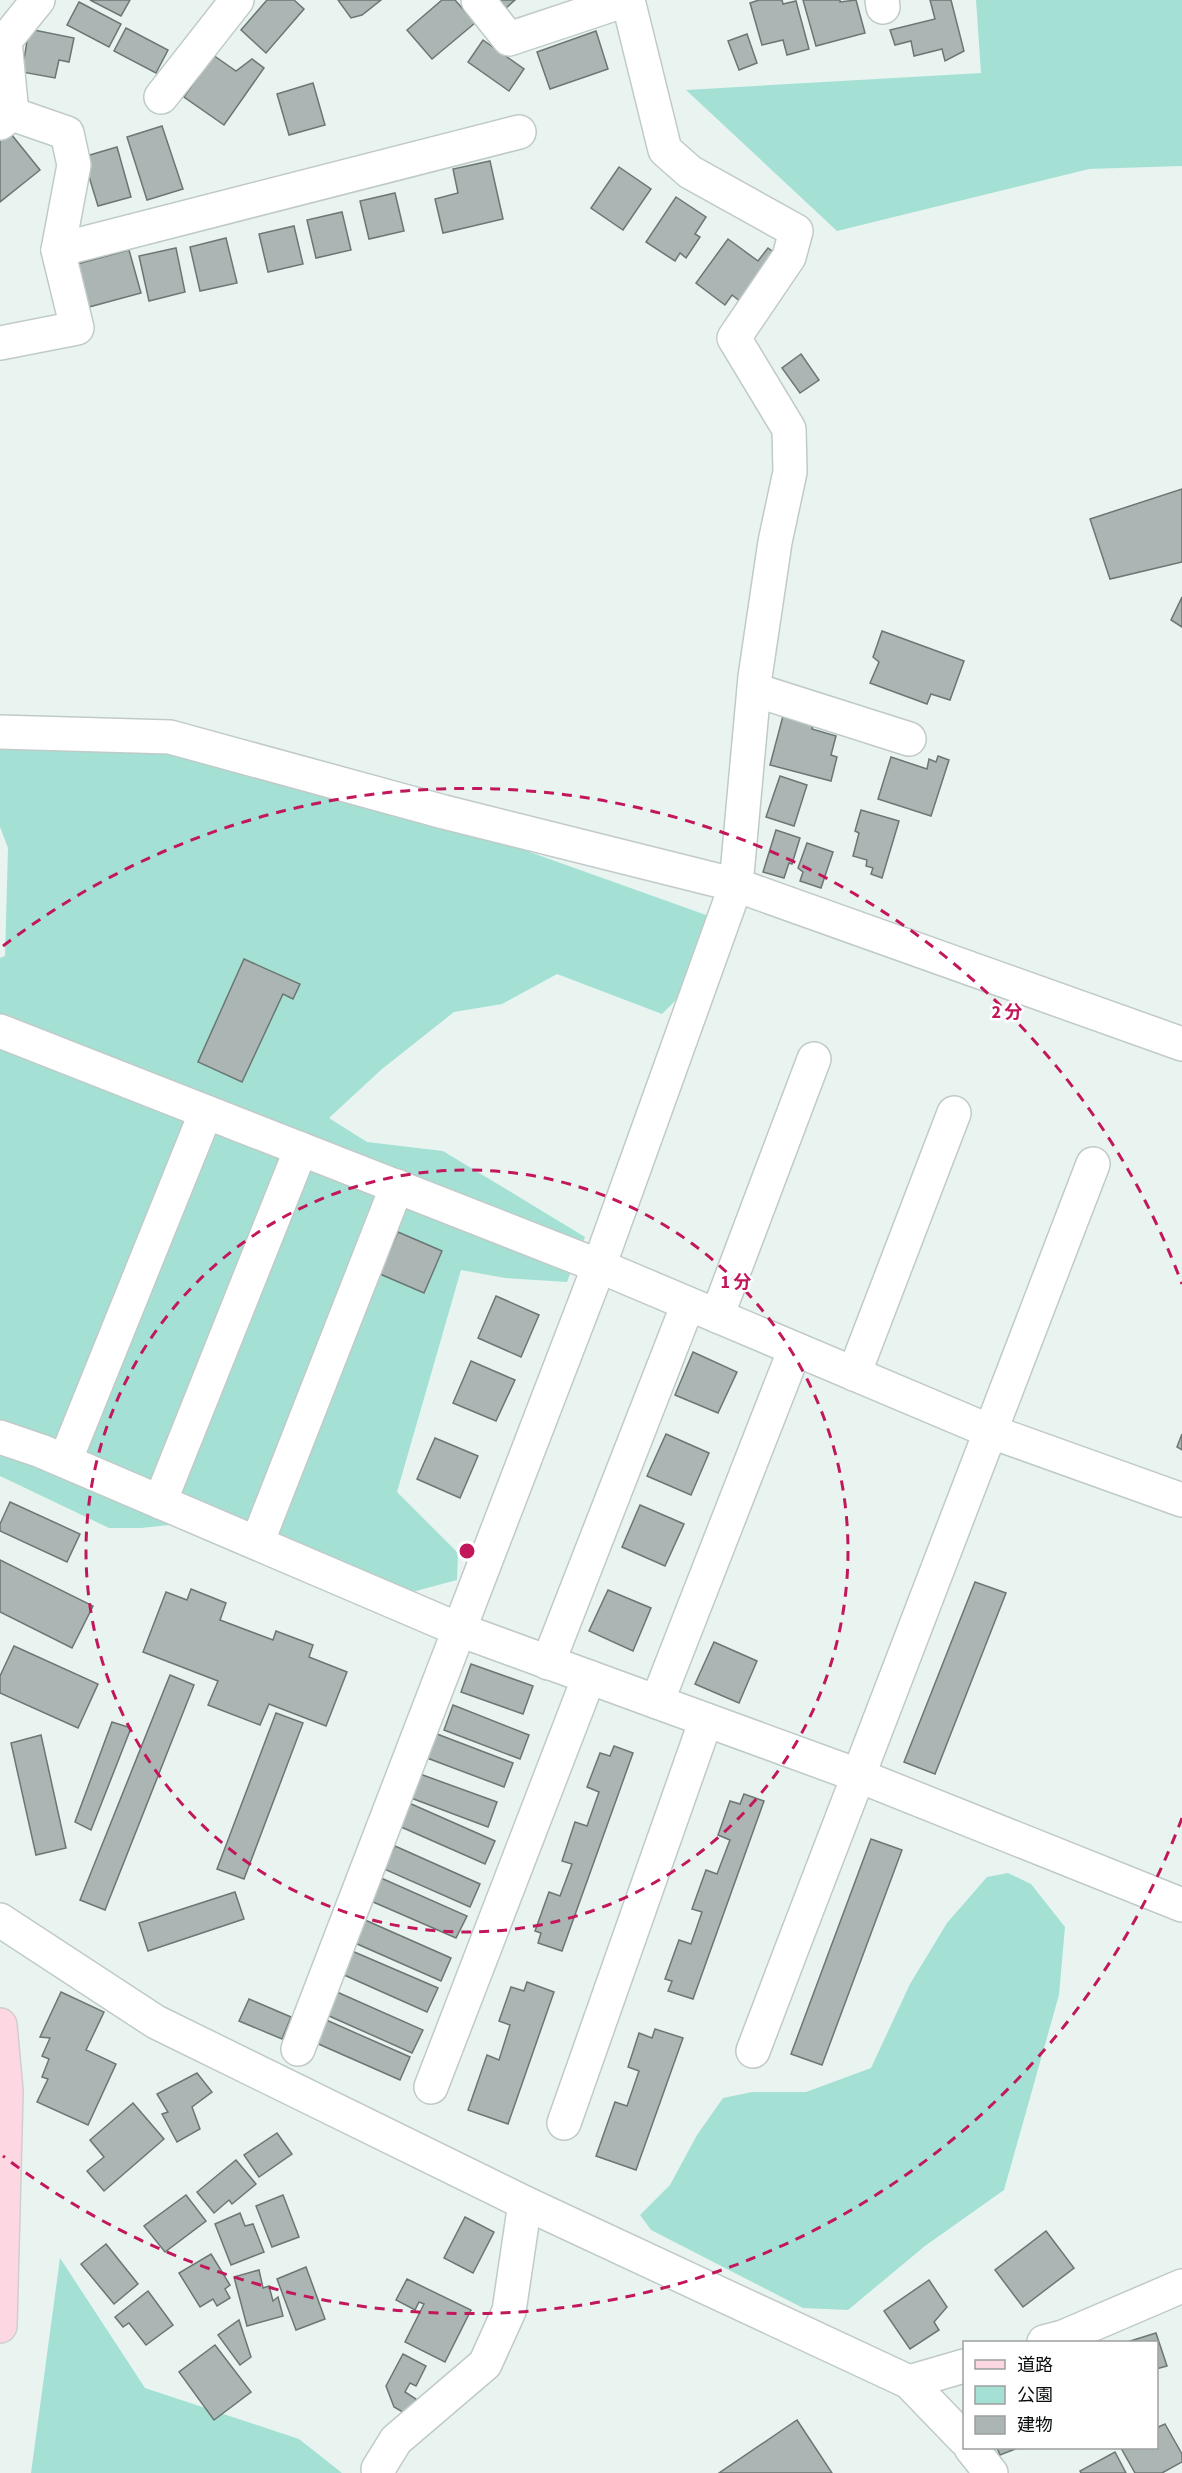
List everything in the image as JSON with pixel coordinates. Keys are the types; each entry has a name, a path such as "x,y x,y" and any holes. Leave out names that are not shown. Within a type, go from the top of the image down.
{"main road":[{"path":"0,2025 6,2091 0,2326"}],"street":[{"path":"0,343 77,328 58,250 74,165 67,133 6,118 5,41 38,0"},
{"path":"161,97 237,0"},
{"path":"298,2049 599,1266 736,885 755,690 775,542 790,472 789,429 734,338 789,257 796,231 690,172 665,150 627,0 509,39 478,0"},
{"path":"58,250 519,132"},
{"path":"755,690 909,739"},
{"path":"0,732 170,737 444,812 736,885 1182,1044"},
{"path":"0,1030 599,1266 992,1432 1182,1500"},
{"path":"548,1662 814,1059"},
{"path":"65,1461 206,1112"},
{"path":"854,1374 954,1113"},
{"path":"160,1502 301,1149"},
{"path":"753,2051 1093,1164"},
{"path":"257,1543 397,1186"},
{"path":"657,1702 795,1349"},
{"path":"0,1437 65,1461 460,1630 857,1775 1182,1905"},
{"path":"431,2087 589,1677"},
{"path":"564,2123 706,1720"},
{"path":"0,1920 156,2022 525,2203 909,2382 963,2438"},
{"path":"379,2473 378,2469 396,2440 484,2364 509,2310 525,2203"},
{"path":"1050,2341 1182,2286"},
{"path":"909,2382 963,2366"},
{"path":"972,2449 992,2473"}],"green space":[{"path":"976,0 1182,0 1182,166 1089,169 837,231 686,90 981,73"},
{"path":"0,730 235,740 457,826 709,916 706,970 662,1014 557,974 502,1004 454,1012 382,1069 329,1118 367,1142 443,1151 585,1237 567,1282 505,1278 461,1270 397,1492 458,1553 457,1580 386,1599 227,1519 141,1528 109,1528 0,1476 0,958 5,956 8,848 0,827"},
{"path":"1008,1873 1031,1884 1065,1927 1059,1995 1004,2190 925,2246 848,2310 803,2308 651,2230 640,2215 670,2185 697,2135 723,2098 752,2092 806,2092 871,2068 910,1984 947,1923 987,1877"},
{"path":"60,2258 145,2388 299,2439 342,2473 31,2473"}],"building":[{"path":"90,0 130,0 121,16"},
{"path":"267,0 294,0 304,9 266,53 241,30"},
{"path":"338,0 381,0 362,15 351,18"},
{"path":"442,0 455,0 475,23 432,59 407,30"},
{"path":"500,0 515,0 506,8"},
{"path":"759,0 782,0 783,4 796,1 809,49 787,55 783,40 762,45 750,3"},
{"path":"803,0 840,0 840,2 856,0 865,33 816,46"},
{"path":"930,0 951,0 964,51 945,61 942,49 914,56 911,41 895,45 890,30 935,19"},
{"path":"79,2 121,24 109,47 67,25"},
{"path":"126,28 168,50 156,73 114,51"},
{"path":"29,29 74,38 69,62 59,60 55,78 22,72"},
{"path":"596,31 608,69 550,89 537,52"},
{"path":"747,34 757,63 739,70 728,41"},
{"path":"483,40 524,69 509,91 468,62"},
{"path":"213,55 236,71 252,59 264,68 224,125 184,97"},
{"path":"313,83 325,125 289,135 277,94"},
{"path":"162,126 183,189 147,200 127,137"},
{"path":"7,129 40,170 0,202 0,134"},
{"path":"117,147 131,197 98,206 83,157"},
{"path":"490,161 503,219 443,233 435,199 458,193 453,169"},
{"path":"619,167 651,189 623,230 591,208"},
{"path":"395,193 404,231 369,239 360,201"},
{"path":"676,197 706,217 695,234 700,237 686,258 680,253 675,261 646,242"},
{"path":"342,212 351,250 316,258 307,220"},
{"path":"294,226 303,264 268,272 259,234"},
{"path":"226,238 237,283 200,291 190,247"},
{"path":"728,239 758,261 768,248 776,254 741,302 732,295 725,305 696,283"},
{"path":"176,248 185,292 149,301 139,256"},
{"path":"129,250 141,293 89,307 77,264"},
{"path":"801,354 819,380 800,393 782,368"},
{"path":"1182,489 1182,562 1110,579 1090,519"},
{"path":"1182,597 1182,627 1171,620"},
{"path":"882,631 964,661 950,700 931,694 927,704 870,683 879,662 873,657"},
{"path":"783,716 813,724 812,729 836,736 831,755 837,757 831,781 770,765"},
{"path":"938,756 949,760 931,816 878,799 891,757 927,769 929,759 936,762"},
{"path":"780,776 807,785 794,826 766,817"},
{"path":"861,810 899,821 882,878 871,874 873,868 866,866 867,860 853,856 859,833 855,831"},
{"path":"776,830 800,838 792,864 789,863 784,878 763,872"},
{"path":"807,843 833,852 821,888 800,881 803,872 798,868"},
{"path":"244,959 300,984 293,999 283,994 242,1082 198,1062"},
{"path":"398,1232 442,1251 424,1293 380,1274"},
{"path":"496,1296 539,1315 521,1357 478,1338"},
{"path":"693,1352 737,1372 718,1413 675,1395"},
{"path":"471,1361 515,1380 496,1421 453,1403"},
{"path":"666,1434 709,1453 691,1495 647,1476"},
{"path":"1182,1434 1182,1450 1177,1447"},
{"path":"435,1438 478,1456 460,1498 417,1479"},
{"path":"10,1502 80,1534 67,1562 0,1531 0,1524"},
{"path":"640,1505 684,1524 665,1566 622,1547"},
{"path":"0,1560 93,1606 72,1648 0,1612"},
{"path":"975,1582 1006,1593 935,1774 904,1762"},
{"path":"191,1589 226,1603 220,1620 273,1640 276,1631 313,1645 309,1657 347,1672 326,1726 269,1704 260,1725 208,1705 218,1681 143,1652 166,1592 187,1600"},
{"path":"608,1590 651,1608 633,1651 589,1631"},
{"path":"714,1642 757,1661 739,1703 695,1684"},
{"path":"14,1646 98,1684 78,1728 0,1693 0,1676"},
{"path":"471,1664 533,1686 523,1714 461,1692"},
{"path":"170,1675 194,1685 105,1910 80,1900"},
{"path":"453,1705 529,1735 520,1759 444,1730"},
{"path":"276,1713 303,1723 244,1879 217,1869"},
{"path":"112,1722 131,1728 91,1830 75,1822"},
{"path":"437,1734 513,1763 504,1787 427,1758"},
{"path":"41,1735 66,1848 36,1855 11,1743"},
{"path":"614,1746 633,1753 562,1951 538,1943 541,1933 535,1931 549,1892 560,1896 572,1864 562,1861 575,1822 587,1826 599,1792 587,1787 600,1753 610,1756"},
{"path":"420,1774 497,1802 488,1827 411,1798"},
{"path":"744,1794 764,1801 693,1999 668,1991 672,1981 665,1979 679,1940 691,1944 702,1912 692,1909 706,1870 717,1874 730,1840 718,1835 730,1801 740,1804"},
{"path":"409,1803 495,1841 485,1864 399,1826"},
{"path":"871,1839 902,1850 822,2065 791,2054"},
{"path":"395,1846 480,1884 470,1907 384,1869"},
{"path":"381,1878 467,1916 456,1938 371,1901"},
{"path":"235,1892 244,1919 148,1951 139,1923"},
{"path":"365,1920 451,1958 441,1981 355,1943"},
{"path":"352,1951 438,1988 427,2012 342,1974"},
{"path":"527,1982 554,1992 508,2124 468,2110 487,2055 499,2060 510,2025 499,2021 511,1987 524,1991"},
{"path":"61,1992 104,2012 86,2050 116,2064 88,2125 37,2102 48,2079 42,2077 49,2059 42,2056 50,2038 40,2037"},
{"path":"337,1992 423,2030 412,2053 327,2015"},
{"path":"249,1999 291,2017 282,2039 239,2021"},
{"path":"324,2019 410,2057 400,2080 314,2042"},
{"path":"655,2029 683,2038 636,2170 596,2156 615,2102 627,2106 639,2071 628,2067 639,2033 652,2038"},
{"path":"197,2073 212,2092 192,2107 200,2129 177,2142 162,2114 168,2112 157,2094"},
{"path":"133,2103 164,2139 104,2191 87,2171 104,2157 90,2140"},
{"path":"277,2133 292,2154 259,2177 244,2155"},
{"path":"236,2160 256,2184 232,2204 229,2200 214,2213 197,2192"},
{"path":"186,2195 206,2221 165,2252 144,2226"},
{"path":"283,2195 299,2237 272,2247 256,2206"},
{"path":"240,2213 245,2226 253,2224 264,2252 231,2265 215,2224"},
{"path":"465,2217 494,2232 473,2273 444,2258"},
{"path":"1046,2231 1074,2268 1023,2307 995,2270"},
{"path":"106,2244 138,2284 114,2304 81,2264"},
{"path":"211,2254 230,2285 225,2289 230,2298 217,2306 213,2299 200,2307 179,2273"},
{"path":"306,2267 325,2319 296,2330 277,2279"},
{"path":"259,2270 263,2288 269,2286 273,2301 278,2297 283,2316 247,2326 234,2277"},
{"path":"407,2279 471,2310 445,2362 405,2342 424,2304 419,2302 415,2310 396,2300"},
{"path":"929,2280 947,2307 934,2322 939,2330 910,2349 884,2311"},
{"path":"148,2291 173,2325 146,2345 129,2323 123,2327 115,2317"},
{"path":"239,2320 251,2357 240,2365 218,2335"},
{"path":"1156,2333 1167,2366 1158,2368 1158,2341 1130,2341"},
{"path":"215,2345 251,2392 214,2420 179,2372"},
{"path":"403,2354 426,2366 416,2386 410,2383 405,2392 416,2399 408,2415 394,2407 386,2386"},
{"path":"797,2420 832,2473 719,2473"},
{"path":"1165,2424 1182,2454 1182,2462 1162,2473 1135,2473 1122,2449 1158,2449 1158,2427"},
{"path":"997,2449 1015,2449 1000,2455"},
{"path":"1115,2452 1126,2473 1081,2473 1080,2471"}]}
